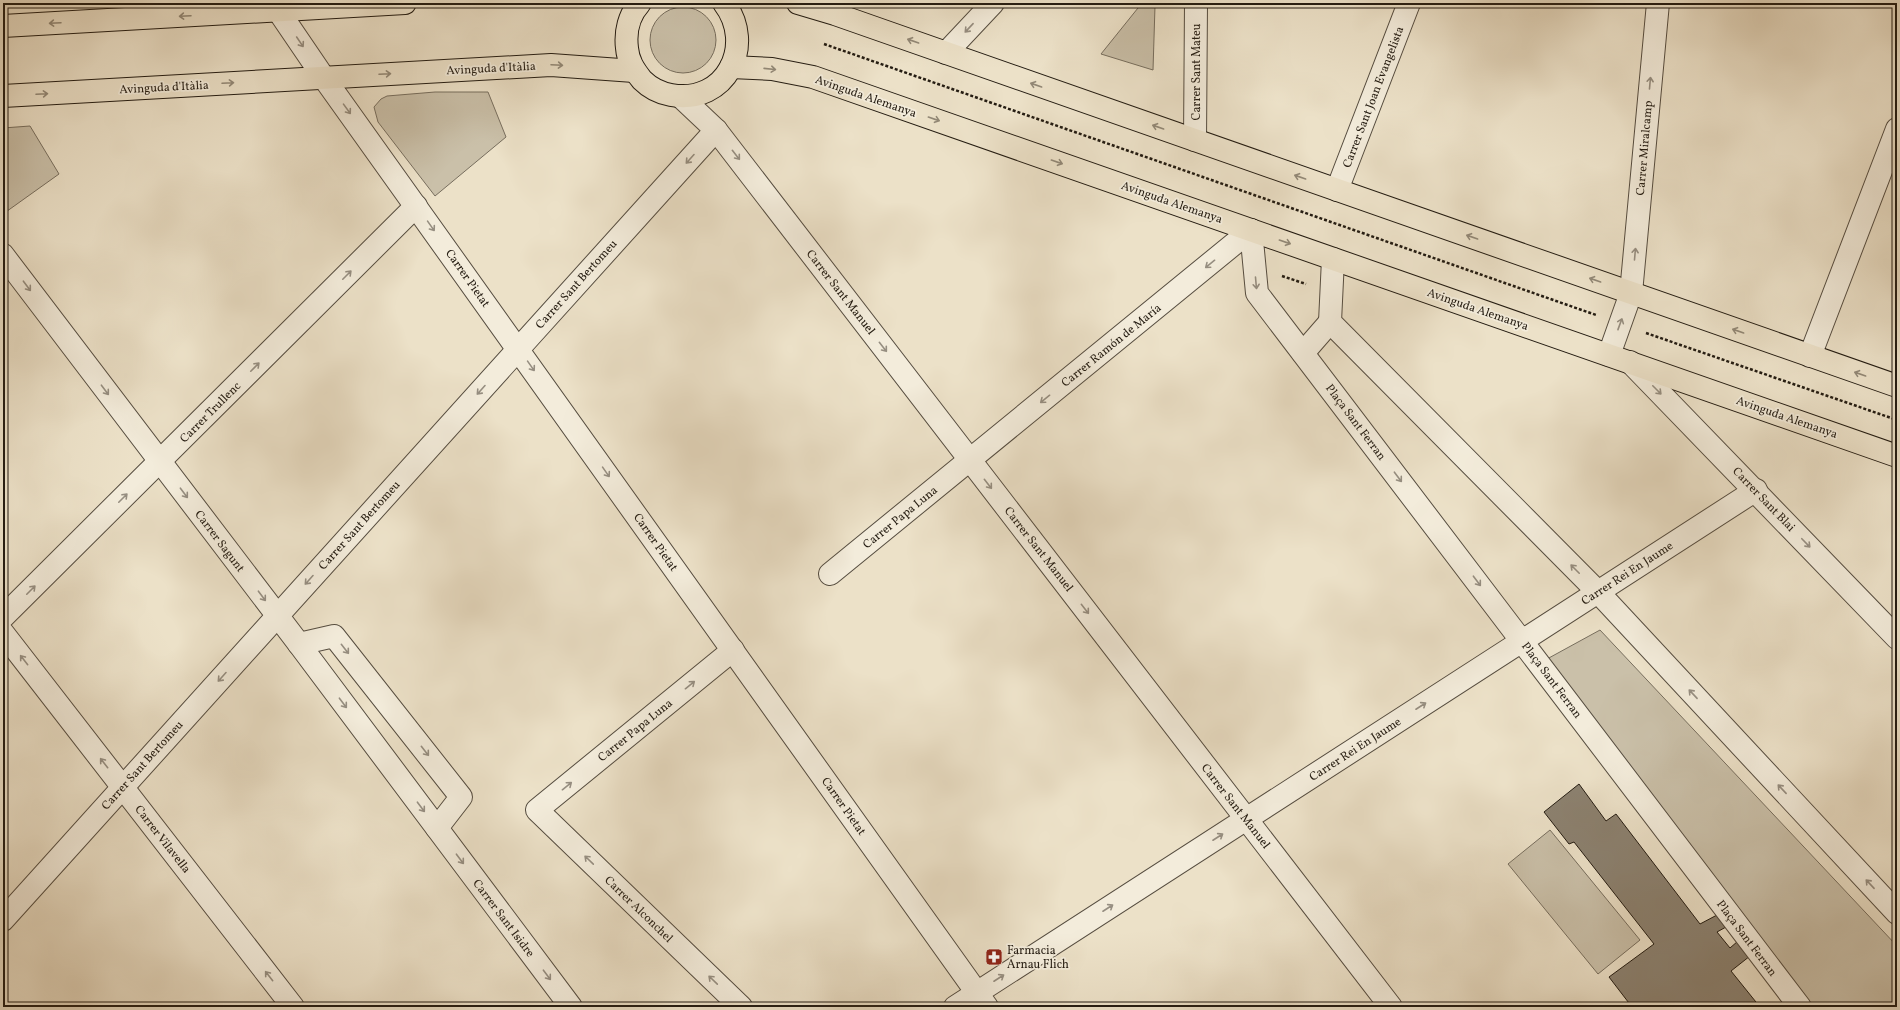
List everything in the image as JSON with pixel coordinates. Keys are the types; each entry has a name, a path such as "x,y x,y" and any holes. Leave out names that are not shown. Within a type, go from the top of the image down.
{"main road":[{"path":"3,26 276,7 405,3"},
{"path":"640,3 635,8 628,23 626,39 628,56 634,71 652,88 663,94 681,97 696,95 710,89 723,80 731,67 738,50 737,31 731,13 724,3"},
{"path":"798,3 835,14 1897,386"},
{"name":"Avinguda d'Itàlia","path":"3,96 551,65 634,71"},
{"name":"Avinguda Alemanya","path":"731,67 772,69 813,77 1897,456"}],"street":[{"path":"946,53 993,3"},
{"name":"Carrer Sant Mateu","path":"1195,140 1196,3"},
{"name":"Carrer Sant Joan Evangelista","path":"1337,190 1409,3"},
{"name":"Carrer Miralcamp","path":"1631,293 1658,3"},
{"path":"276,7 324,78"},
{"name":"Carrer Pietat","path":"324,78 982,1000"},
{"name":"Carrer Sant Manuel","path":"681,97 716,130 1391,1007"},
{"path":"1810,356 1897,129"},
{"name":"Carrer Sant Bertomeu","path":"3,920 716,130"},
{"name":"Carrer Trullenc","path":"3,617 416,206"},
{"path":"1251,230 1257,292"},
{"name":"Carrer Ramón de María","path":"970,460 1251,230"},
{"name":"Carrer Sagunt","path":"3,255 437,828"},
{"path":"1303,353 1330,322 1333,259"},
{"name":"Plaça Sant Ferran","path":"1257,292 1800,1007"},
{"path":"1609,355 1631,293"},
{"path":"1330,322 1598,592 1897,912"},
{"name":"Carrer Sant Blai","path":"1630,362 1756,490 1897,638"},
{"name":"Carrer Papa Luna","path":"830,574 970,460"},
{"name":"Carrer Rei En Jaume","path":"955,1007 982,1000 1246,819 1756,490"},
{"name":"Carrer Vilavella","path":"3,633 293,1007"},
{"path":"299,644 334,636 461,797 437,828"},
{"name":"Carrer Papa Luna","path":"537,810 733,650"},
{"name":"Carrer Alconchel","path":"537,810 741,1007"},
{"name":"Carrer Sant Isidre","path":"437,828 571,1007"}],"path":[{"path":"824,44 1897,420"},
{"path":"1257,292 1281,276 1332,293"}],"shaded area":[{"path":"1142,3 1155,6 1153,70 1101,54"},
{"path":"676,7 690,7 702,12 711,21 716,33 714,53 707,64 690,73 676,73 664,68 655,59 650,47 650,33 655,21 664,12"},
{"path":"435,92 488,92 506,137 435,196 378,122 374,107 381,99 387,96"},
{"path":"30,126 59,174 3,214 3,128"},
{"path":"1600,630 1897,946 1897,1007 1807,1007 1547,659"},
{"path":"1550,830 1640,940 1598,974 1508,864"}],"building":[{"path":"1579,784 1606,821 1616,814 1700,924 1717,915 1726,927 1717,932 1730,948 1738,941 1750,956 1731,971 1760,1007 1632,1007 1609,977 1654,944 1574,842 1569,844 1544,812"}],"place":[{"name":"Farmacia Arnau Flich","path":"994,957"}]}
